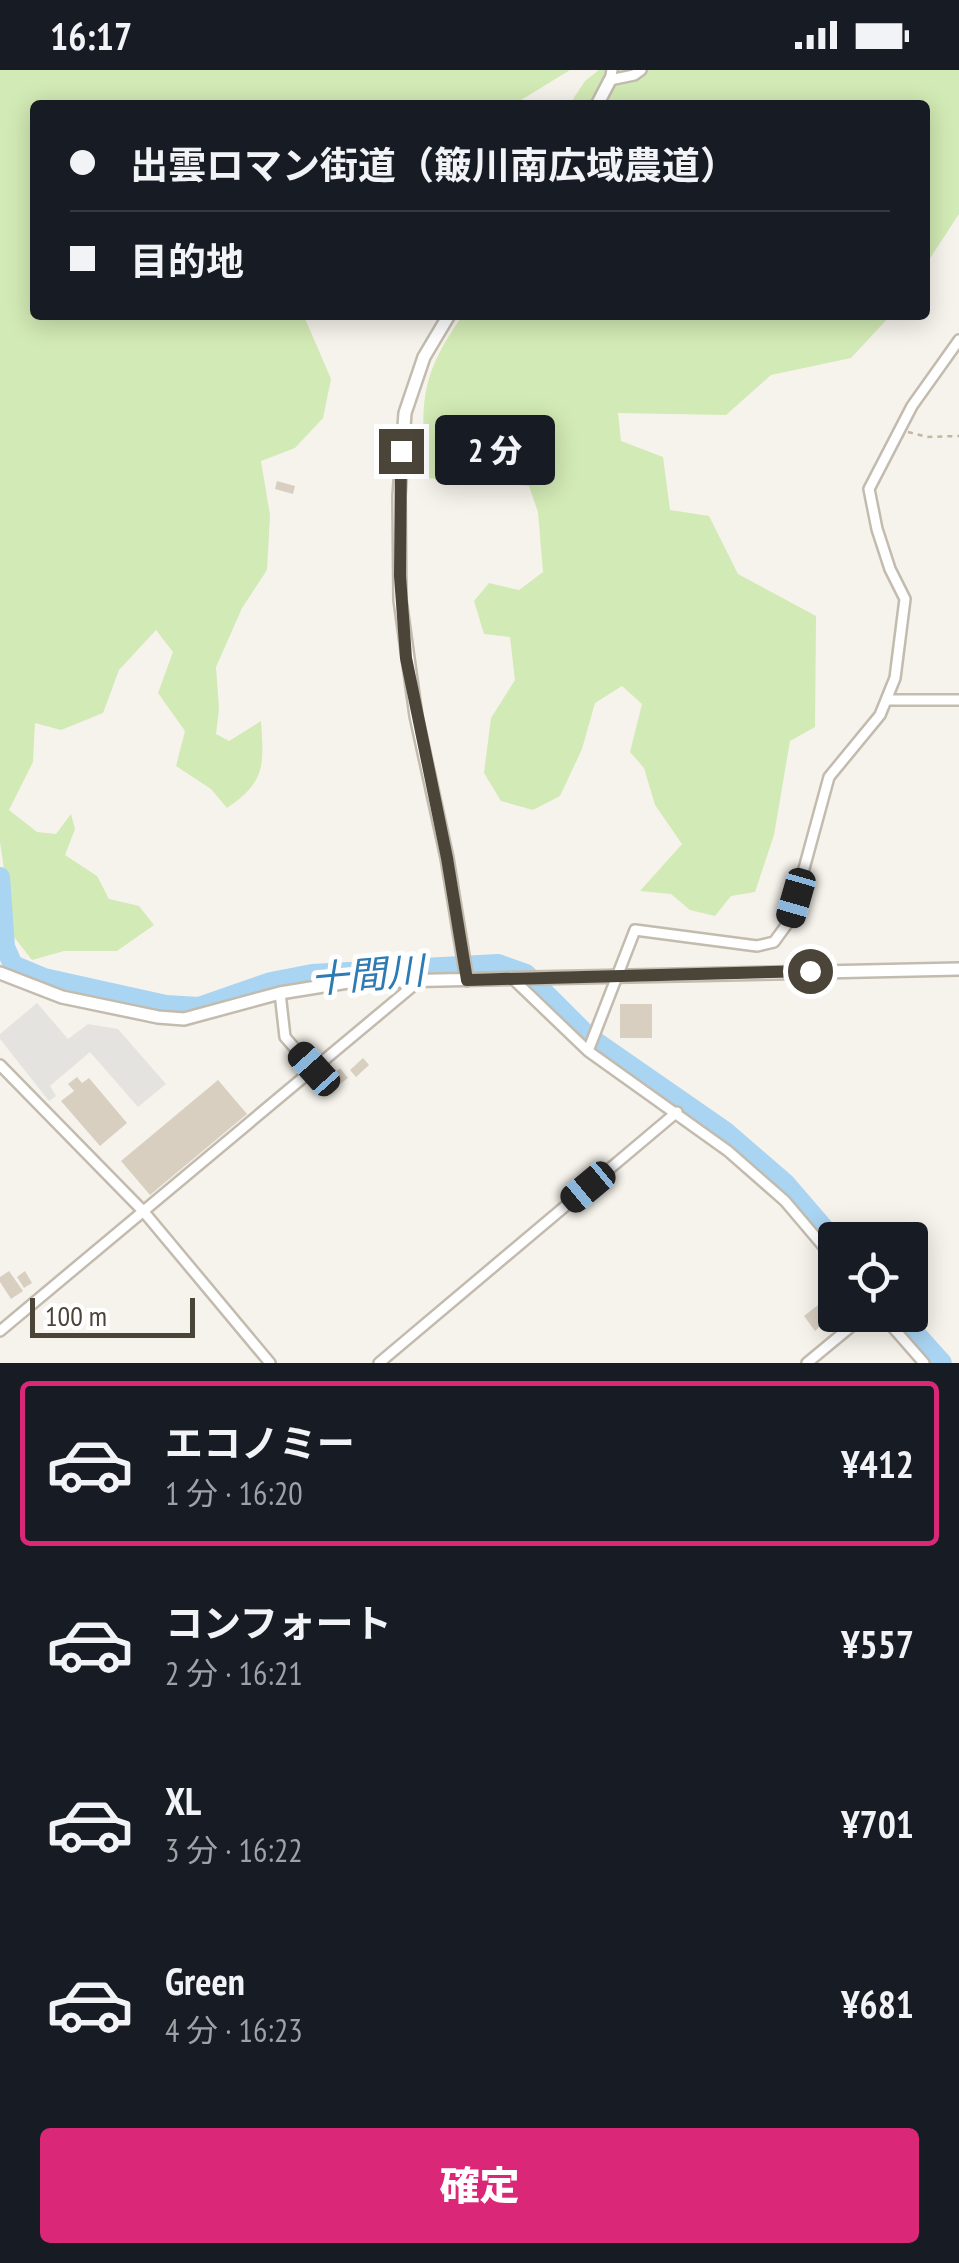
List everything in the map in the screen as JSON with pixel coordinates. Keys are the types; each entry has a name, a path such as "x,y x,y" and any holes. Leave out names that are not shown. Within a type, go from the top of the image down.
{"street":[{"path":"599,100 611,75 634,75 640,70"},
{"path":"446,320 424,357 405,413 399,568 406,658 447,858 467,980"},
{"path":"588,1052 636,930 757,946 774,942 790,920 829,777 889,700 906,599 876,530 869,489 912,406 959,340"},
{"path":"889,700 959,700"},
{"path":"0,973 62,997 184,1019 280,993 348,982 959,969"},
{"path":"513,979 588,1052 728,1150 786,1201 818,1240"},
{"path":"0,1332 420,980"},
{"path":"280,993 285,1037 314,1069"},
{"path":"0,1066 144,1212 270,1363"},
{"path":"379,1363 677,1112"},
{"path":"808,1363 845,1332"},
{"path":"897,1332 924,1363"}],"path":[{"path":"902,430 928,437 959,436"}],"green space":[{"path":"0,70 570,70 521,100 30,100 30,320 306,320 331,379 323,418 295,448 261,461 270,515 267,570 242,608 216,667 216,734 229,741 261,721 262,761 249,789 227,808 211,789 176,766 185,731 158,693 173,652 156,630 119,670 103,713 61,730 35,723 33,762 9,810 37,832 56,834 71,814 75,829 65,855 97,876 109,899 139,906 154,925 117,951 64,951 32,960 14,937 0,842"},
{"path":"599,70 959,70 959,214 930,258 930,100 572,100 585,81"},
{"path":"460,320 886,320 851,358 771,375 726,415 618,413 621,441 663,457 670,510 709,516 738,574 816,616 815,727 790,741 774,835 755,892 731,896 715,916 690,910 671,894 640,891 682,844 655,805 644,768 630,752 642,704 622,686 595,703 582,749 560,796 533,810 501,801 484,773 491,718 515,680 510,637 484,634 474,601 489,583 519,590 543,572 538,512 529,486 427,478 423,430 426,392 430,374"}],"shaded area":[{"path":"37,1003 68,1039 88,1024 118,1029 166,1084 138,1107 90,1052 50,1086 56,1096 49,1101 0,1039 0,1034"}],"building":[{"path":"277,481 295,486 293,494 275,489"},
{"path":"620,1004 652,1004 652,1038 620,1038"},
{"path":"363,1058 369,1065 356,1077 350,1070"},
{"path":"340,1068 348,1078 331,1091 324,1082"},
{"path":"77,1077 82,1083 89,1078 127,1123 100,1146 61,1101 74,1091 68,1084"},
{"path":"218,1080 247,1114 150,1195 121,1161"},
{"path":"9,1271 23,1291 11,1299 0,1282 0,1277"},
{"path":"25,1271 32,1283 24,1288 17,1277"},
{"path":"818,1305 818,1328 815,1331 804,1316"}],"waterway":[{"name":"十間川","path":"0,877 5,947 13,965 44,978 166,1005 199,1007 271,982 312,974 498,964 526,974 589,1037 726,1132 785,1183 819,1222"},
{"name":"十間川","path":"914,1332 942,1363"}],"route":[{"path":"401,451 400,600 406,658 447,858 467,980 810,971"}]}
